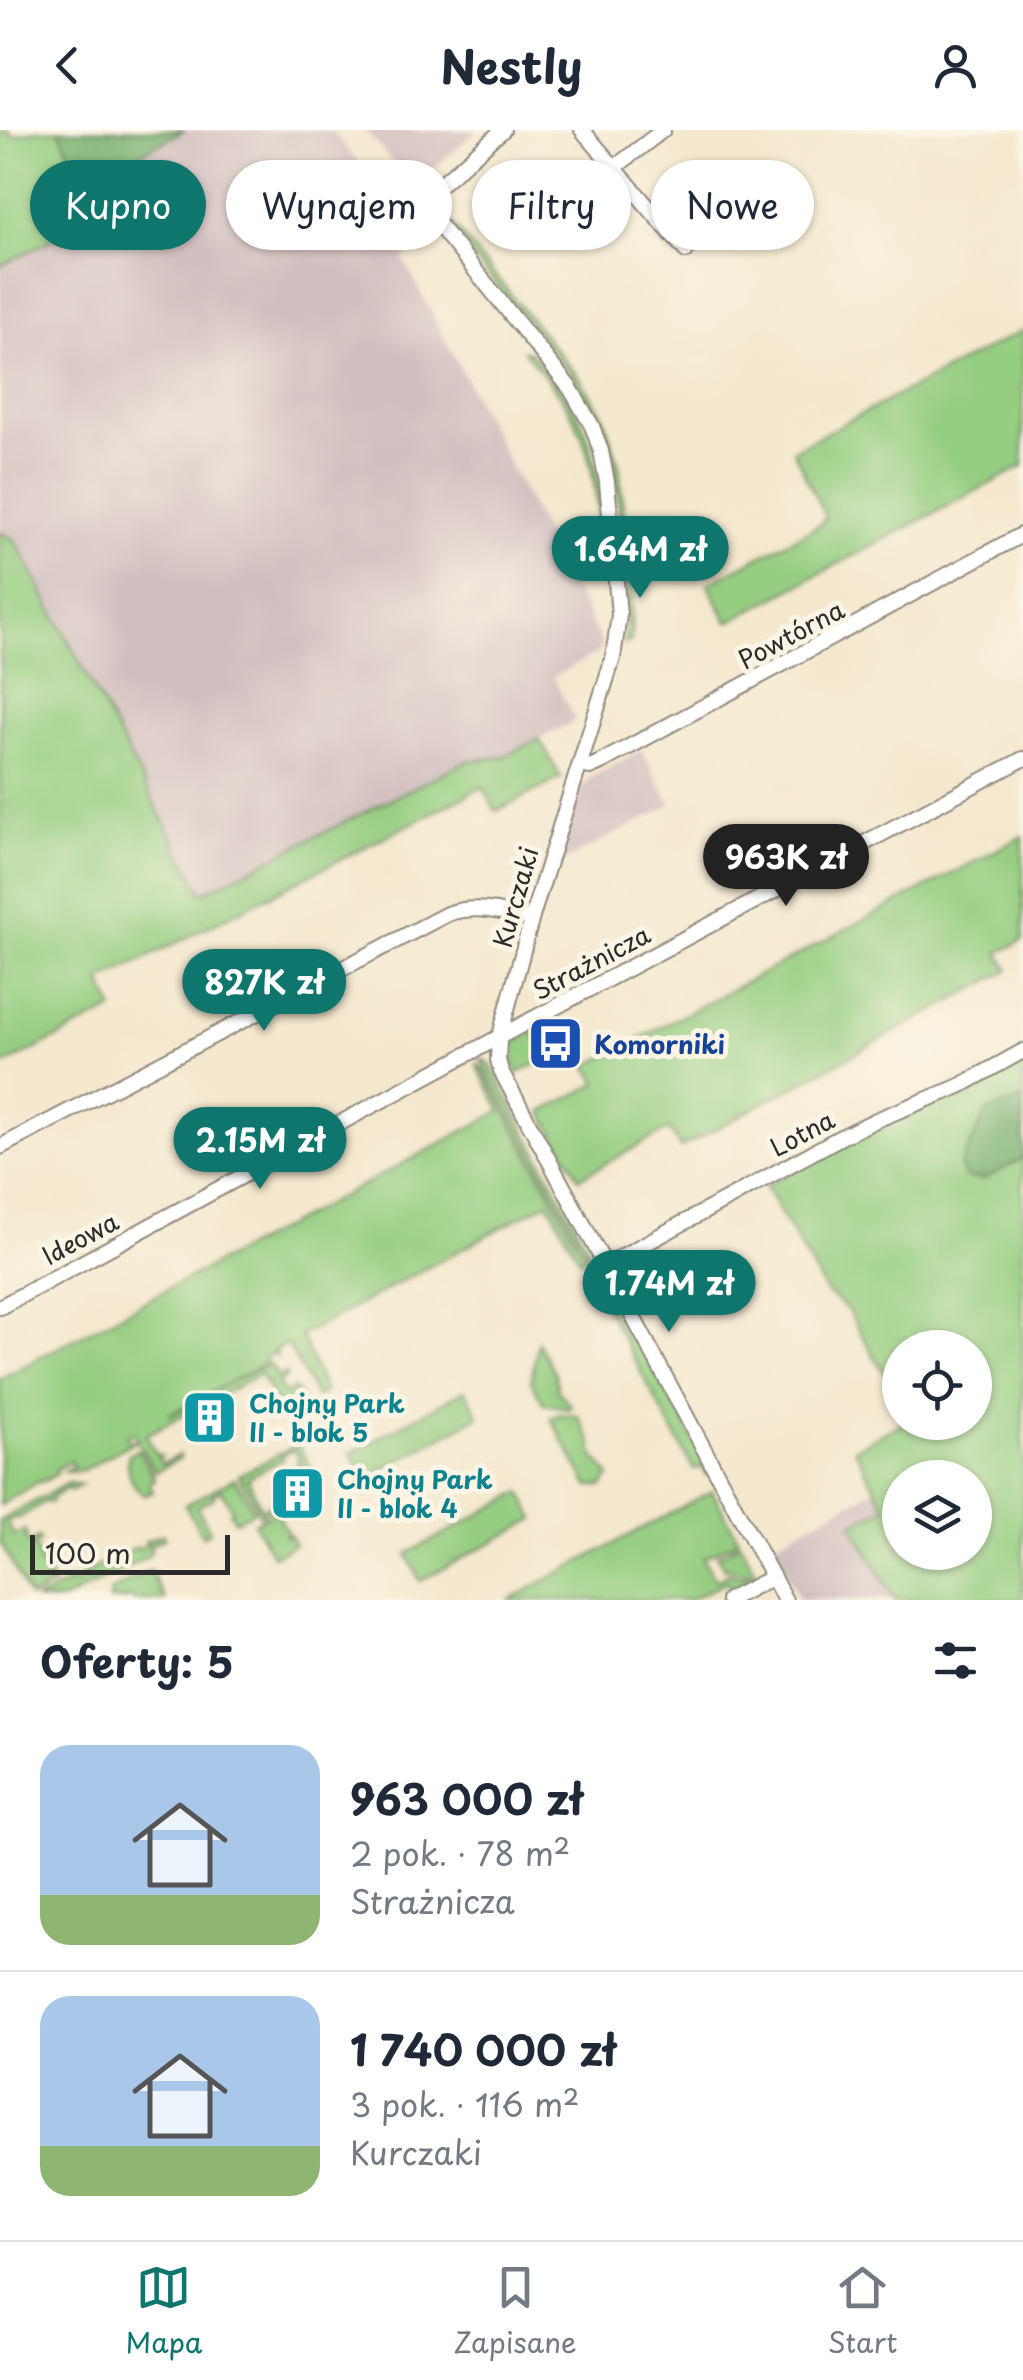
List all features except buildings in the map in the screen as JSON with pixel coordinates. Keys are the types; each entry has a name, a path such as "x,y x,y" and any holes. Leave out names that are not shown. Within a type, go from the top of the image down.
{"street":[{"name":"Kurczaki","path":"503,130 425,202 428,214 584,408 601,451 619,615 613,658 531,920 499,1038 498,1060 785,1600"},
{"path":"582,130 607,160"},
{"path":"624,160 663,130"},
{"path":"631,188 686,251"},
{"name":"Powtórna","path":"580,765 590,767 602,762 1023,534"},
{"name":"Strażnicza","path":"499,1038 1023,759"},
{"path":"0,1147 447,914 479,909 531,920"},
{"name":"Ideowa","path":"0,1307 499,1038"},
{"name":"Lotna","path":"606,1265 863,1126 960,1086 1023,1051"},
{"path":"728,1600 774,1576"}],"shaded area":[{"path":"185,130 331,130 356,160 226,160 226,250 416,250 403,258 602,644 599,652 553,677 575,721 503,757 467,761 202,893 15,540 0,532 0,266 31,250 206,250 206,160 129,160"},
{"path":"365,130 477,130 443,160 390,160"},
{"path":"642,750 671,805 559,861 583,786 593,776"},
{"path":"876,1489 882,1510 853,1525 895,1600 800,1600 772,1544"}],"green space":[{"path":"0,130 9,130 12,136 59,130 73,160 30,160 31,250 0,266"},
{"path":"59,130 185,130 129,160 73,160"},
{"path":"452,223 581,380 603,415 619,465 632,598 631,641 624,644 627,606 615,471 601,424 573,377 452,232"},
{"path":"1023,330 1023,466 728,622 708,584 821,524 825,516 793,450"},
{"path":"524,351 531,352 569,400 590,444 602,505 607,567 603,573 596,495 583,438 564,402"},
{"path":"0,532 15,540 202,893 467,761 503,757 539,739 561,778 496,811 483,787 101,981 114,1009 0,1067"},
{"path":"1023,836 1023,940 999,953 1009,970 680,1148 669,1129 579,1178 542,1112 598,1083 587,1066"},
{"path":"532,1032 539,1040 542,1054 538,1063 518,1073 511,1058 512,1048"},
{"path":"1023,1057 1023,1600 895,1600 852,1524 882,1510 882,1570 992,1570 992,1460 882,1460 882,1501 854,1449 882,1434 882,1440 992,1440 992,1330 882,1330 882,1370 847,1309 826,1292 765,1186 866,1131"},
{"path":"480,1058 490,1064 588,1248 587,1254"},
{"path":"476,1064 482,1068 585,1257 580,1260 548,1202 301,1336 323,1394 316,1397 287,1344 275,1350 277,1357 273,1353 265,1358 267,1362 168,1415 270,1364 278,1377 286,1373 278,1383 284,1394 296,1391 304,1406 299,1409 293,1400 262,1416 260,1411 276,1402 260,1374 146,1435 162,1464 179,1455 180,1458 155,1472 132,1432 126,1436 134,1441 83,1470 62,1472 73,1466 70,1461 55,1470 57,1474 0,1505 0,1379 501,1111"},
{"path":"1023,1099 1023,1158 985,1179 966,1178 960,1165 987,1112"},
{"path":"599,1263 707,1466 707,1477 701,1466 694,1470 593,1283 600,1278 594,1266"},
{"path":"538,1342 555,1374 558,1391 571,1405 569,1408 544,1404 531,1381"},
{"path":"465,1390 479,1416 365,1479 351,1453"},
{"path":"561,1414 578,1416 594,1456 610,1476 603,1486 588,1486 551,1418"},
{"path":"298,1444 315,1475 307,1480 294,1450 248,1478 261,1509 272,1503 272,1497 282,1491 284,1495 278,1505 260,1515 239,1475"},
{"path":"138,1449 155,1480 149,1483 153,1492 144,1495 127,1466 129,1455"},
{"path":"235,1478 254,1511 235,1521 221,1490 197,1507 210,1531 202,1536 185,1505"},
{"path":"68,1483 81,1485 70,1491 68,1488 52,1501 7,1522 14,1536 25,1530 28,1543 38,1538 40,1542 34,1545 41,1559 38,1561 51,1577 53,1585 30,1598 0,1542 0,1521"},
{"path":"712,1491 739,1540 703,1558 715,1580 729,1573 748,1578 757,1574 759,1578 736,1590 725,1582 689,1600 509,1600"},
{"path":"521,1492 535,1519 420,1581 407,1554"},
{"path":"276,1511 288,1533 284,1537 290,1535 294,1544 273,1556 254,1523"},
{"path":"163,1534 165,1538 150,1545 148,1556 64,1600 35,1600 84,1579 82,1574"},
{"path":"740,1543 755,1570 748,1574 725,1569 717,1556"},
{"path":"150,1570 165,1600 109,1600 111,1591"}],"place":[{"name":"Komorniki","path":"555,1044"},
{"name":"Chojny Park II - blok 5","path":"210,1417"},
{"name":"Chojny Park II - blok 4","path":"298,1493"}]}
